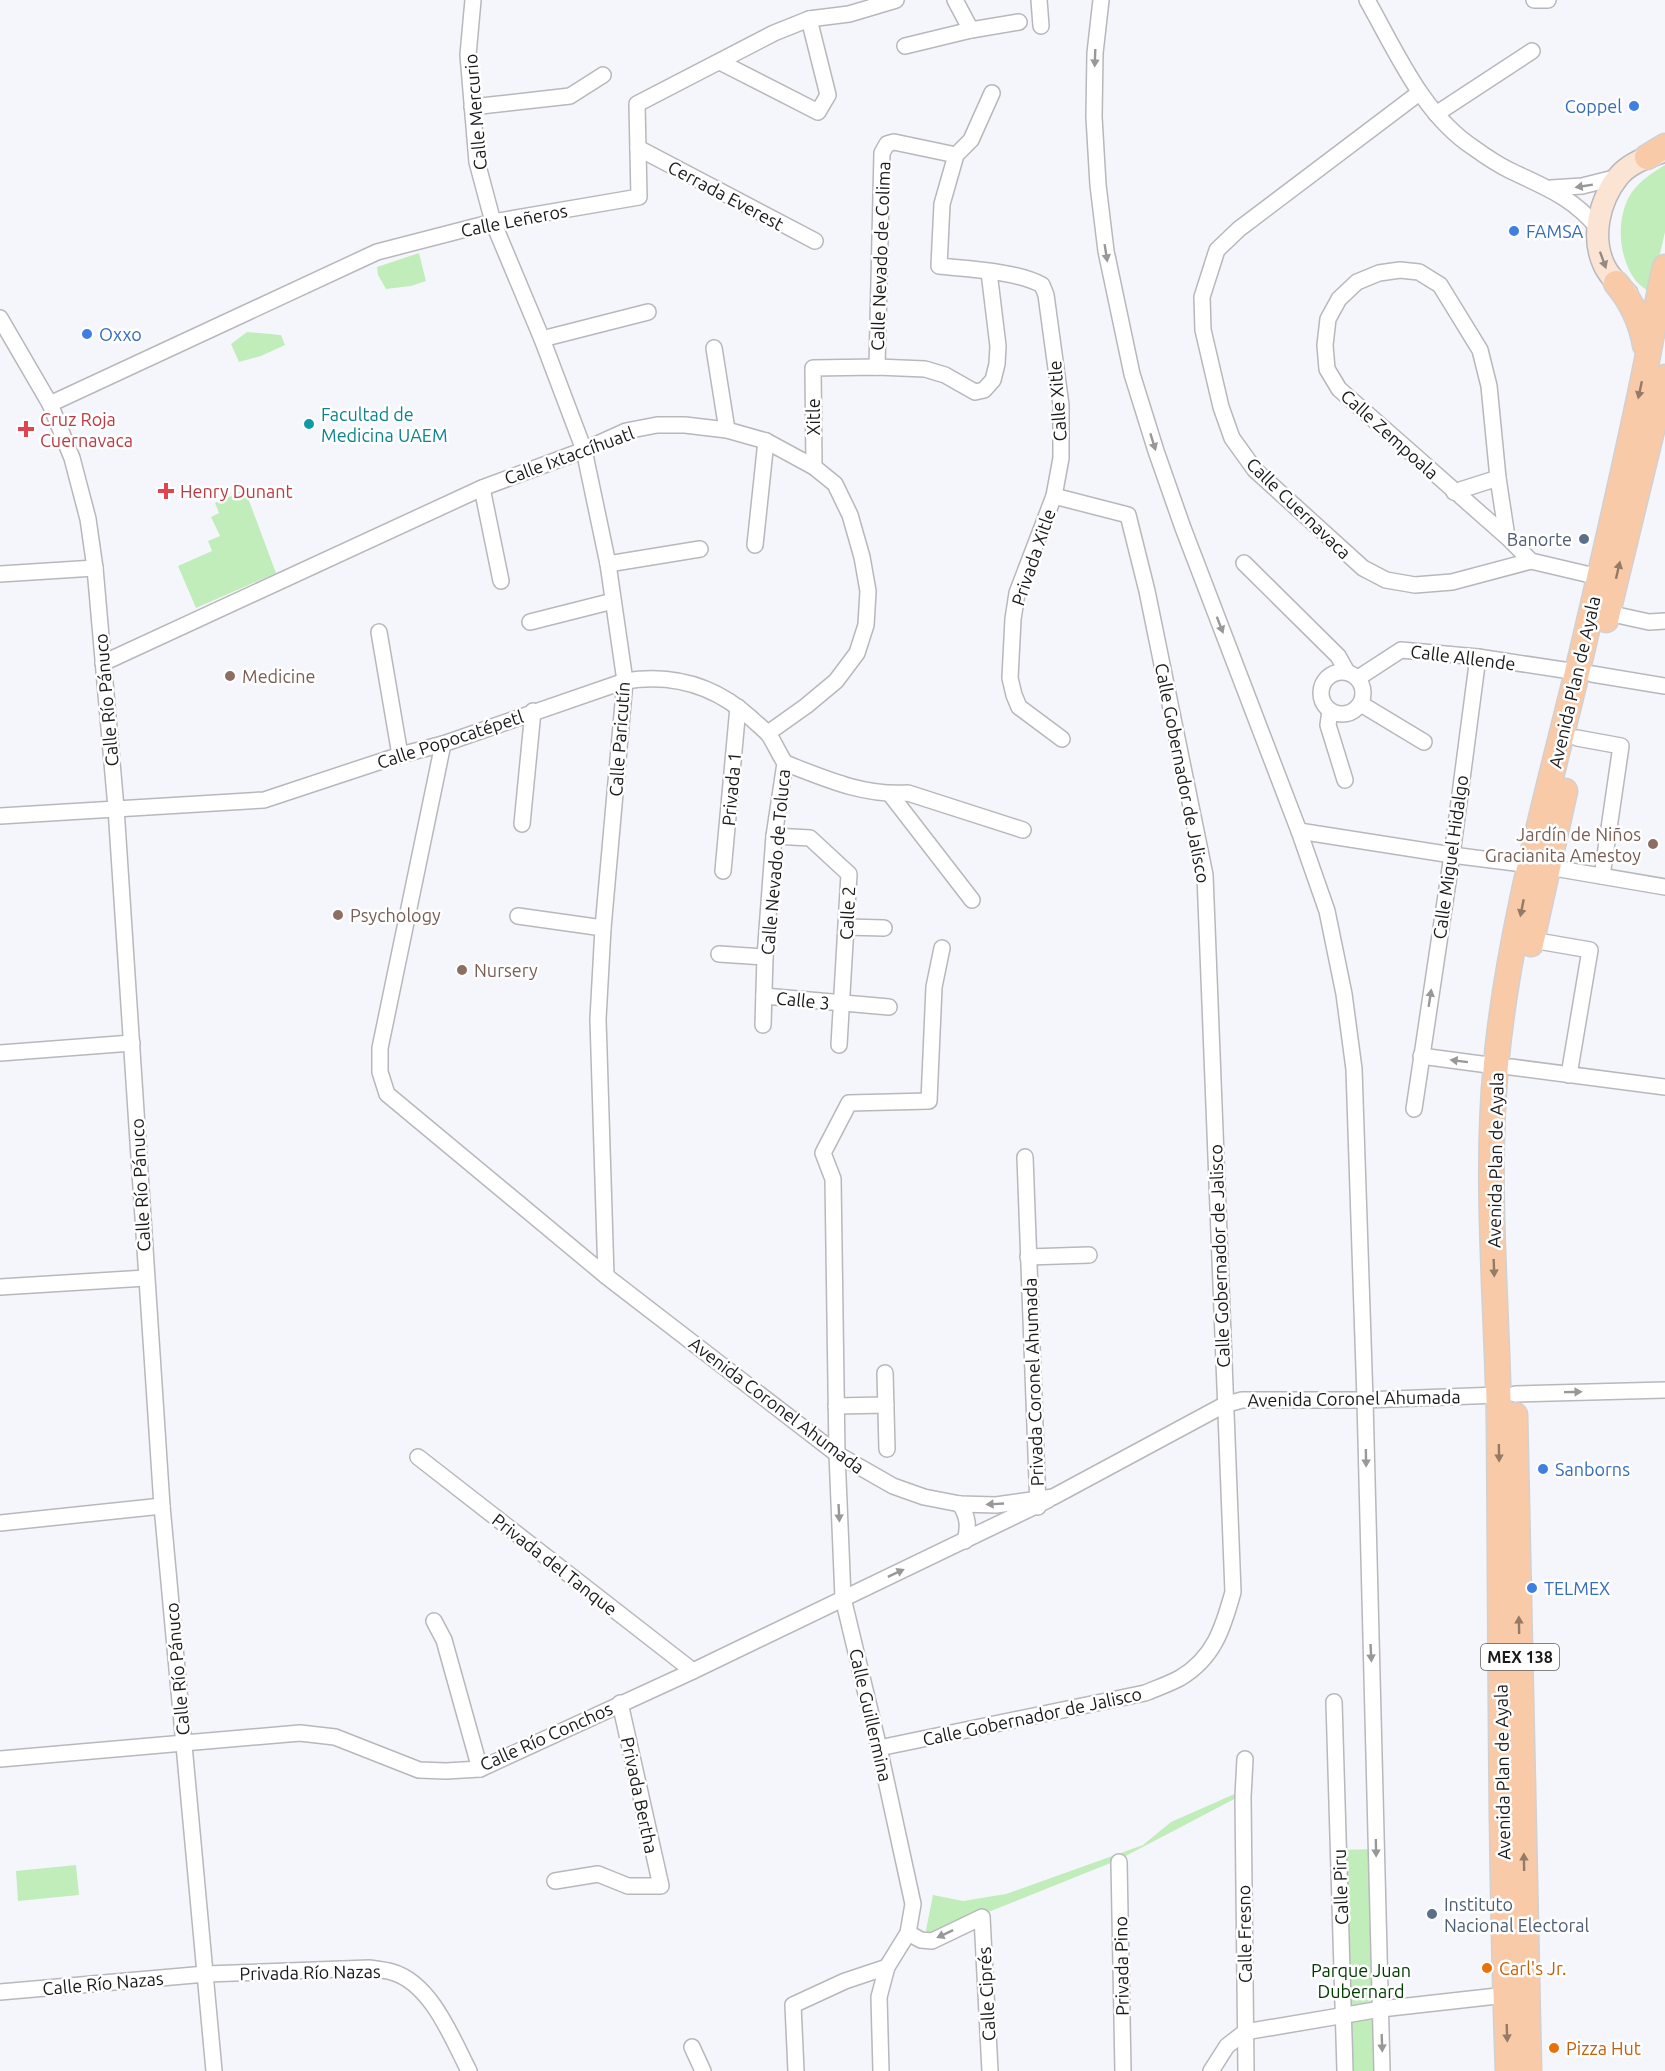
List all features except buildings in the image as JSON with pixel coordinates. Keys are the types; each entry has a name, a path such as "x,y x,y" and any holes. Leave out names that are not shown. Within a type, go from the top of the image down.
{"main road":[{"path":"1656,370 1640,322 1626,295 1604,266 1598,247 1597,227 1604,200 1618,177 1659,151"},
{"name":"Avenida Plan de Ayala","path":"1504,1066 1532,940 1539,866 1584,673 1608,613 1656,370 1665,267"},
{"path":"1616,283 1633,300 1660,313"},
{"name":"Avenida Plan de Ayala","path":"1508,2071 1516,1997 1506,1394 1508,1169 1504,1066 1505,994 1539,866 1577,738 1584,673 1599,577 1656,370"},
{"name":"Avenida Plan de Ayala","path":"1516,1997 1528,2071"}],"street":[{"name":"Calle Mercurio","path":"473,0 468,55 472,107 477,162 493,222"},
{"name":"Calle Leñeros","path":"50,404 376,252 493,222 639,197 638,105 774,33 809,19 849,14 896,0"},
{"path":"956,0 971,30"},
{"path":"1039,0 1041,26"},
{"path":"1101,0 1095,53 1094,117 1098,185 1106,251 1132,374 1156,451 1186,534 1327,911 1344,994 1354,1069 1382,2071"},
{"path":"1367,0 1419,93 1436,114 1471,147 1506,169 1549,188 1575,204 1597,227"},
{"path":"1534,0 1548,0"},
{"path":"720,62 818,112 828,95 809,19"},
{"path":"905,46 971,30 1019,22"},
{"path":"1436,114 1532,51"},
{"path":"472,107 570,96 603,75"},
{"path":"956,155 971,140 992,93"},
{"name":"Calle Cuernavaca","path":"1419,93 1239,229 1217,250 1202,297 1203,330 1221,407 1232,438 1254,470 1362,568 1386,580 1415,585 1452,582 1531,561 1599,577"},
{"name":"Calle Nevado de Colima","path":"877,367 882,153 887,144 894,142 956,155"},
{"name":"Cerrada Everest","path":"638,148 815,241"},
{"name":"Calle Xitle","path":"956,155 942,204 939,266 989,272 1034,281 1042,285 1046,294 1061,405 1061,458 1054,496"},
{"path":"1549,188 1582,186 1618,177"},
{"name":"Calle Paricutín","path":"493,222 542,339 584,450 608,564 624,681 603,928 598,1019 606,1276"},
{"name":"Calle Zempoala","path":"1507,537 1498,478 1489,386 1480,350 1440,285 1419,272 1400,270 1379,273 1357,282 1339,299 1328,319 1325,345 1328,369 1339,389 1507,537 1531,561"},
{"path":"877,367 925,369 945,375 975,392 984,390 993,380 998,346 989,272"},
{"path":"542,339 648,312"},
{"name":"Calle Río Pánuco","path":"0,318 50,404 72,458 88,519 95,568 116,808 162,1506 214,2071"},
{"path":"714,348 727,430"},
{"name":"Xitle","path":"814,466 813,368 877,367"},
{"name":"Calle Ixtaccíhuatl","path":"103,663 482,488 626,432 657,425 685,425 727,430 766,441 814,466 835,484 850,515 862,557 867,591 866,625 857,653 836,681 768,733"},
{"path":"755,545 766,441"},
{"name":"Calle Zempoala","path":"1454,492 1498,478"},
{"path":"482,488 501,581"},
{"name":"Calle Gobernador de Jalisco","path":"879,1748 1145,1693 1180,1678 1206,1657 1222,1632 1233,1592 1224,1405 1206,875 1147,591 1128,515 1054,496"},
{"name":"Privada Xitle","path":"1054,496 1017,593 1012,619 1010,678 1019,707 1062,739"},
{"path":"608,564 700,549"},
{"path":"1244,562 1338,657 1363,686 1364,695 1355,711 1347,714 1330,711 1324,705 1321,697 1325,681 1331,675 1352,675"},
{"path":"0,574 95,568"},
{"path":"530,622 614,601"},
{"path":"1608,613 1649,622 1665,621"},
{"path":"379,632 400,755"},
{"name":"Calle Allende","path":"1352,675 1401,650 1478,657 1665,686"},
{"name":"Calle Miguel Hidalgo","path":"1414,1109 1452,855 1478,657"},
{"name":"Calle Popocatépetl","path":"0,816 264,800 400,755 443,744 624,681 645,677 677,680 716,692 738,707 768,733"},
{"path":"1361,704 1424,742"},
{"name":"Privada 1","path":"723,871 738,707"},
{"path":"522,824 533,711"},
{"path":"1330,711 1328,725 1345,780"},
{"name":"Calle Nevado de Toluca","path":"763,1025 765,957 774,836 785,763 768,733"},
{"path":"1577,738 1620,746 1602,876"},
{"name":"Avenida Coronel Ahumada","path":"443,744 380,1048 381,1072 387,1094 606,1276 837,1454 893,1486 924,1497 960,1504 996,1505 1043,1501 1224,1405 1242,1400 1365,1400 1665,1390"},
{"path":"785,763 838,784 890,794 908,793 1023,830"},
{"path":"890,794 972,900"},
{"path":"1299,831 1665,887"},
{"name":"Calle 2","path":"774,836 810,838 849,874 839,1044"},
{"path":"518,916 603,928"},
{"path":"846,927 884,928"},
{"path":"1532,940 1590,950 1569,1075"},
{"name":"Calle Guillermina","path":"881,2071 879,1997 888,1967 908,1933 913,1904 843,1598 837,1454 833,1179 824,1153 849,1103 929,1101 934,987 942,948"},
{"path":"719,954 765,957"},
{"name":"Calle 3","path":"764,996 889,1007"},
{"path":"0,1053 132,1043"},
{"path":"1421,1056 1665,1087"},
{"name":"Privada Coronel Ahumada","path":"1025,1157 1028,1257 1043,1501"},
{"name":"Privada Coronel Ahumada","path":"1028,1257 1089,1255"},
{"path":"0,1287 146,1278"},
{"path":"885,1373 887,1449"},
{"path":"836,1406 886,1405"},
{"name":"Privada del Tanque","path":"418,1457 693,1671"},
{"name":"Calle Río Conchos","path":"0,1759 300,1733 335,1737 419,1770 480,1769 693,1671 965,1541 1043,1501"},
{"path":"960,1504 967,1515 969,1528 965,1541"},
{"path":"0,1523 162,1506"},
{"path":"434,1621 444,1640 480,1769"},
{"name":"Calle Piru","path":"1334,1702 1345,2071"},
{"name":"Privada Bertha","path":"555,1881 598,1874 628,1887 661,1886 620,1703"},
{"name":"Calle Fresno","path":"1245,1759 1243,1797 1246,2071"},
{"name":"Privada Pino","path":"1119,1862 1123,2071"},
{"name":"Calle Ciprés","path":"908,1933 926,1941 933,1941 982,1917 990,2071"},
{"path":"795,2071 793,2005 845,1981 888,1967"},
{"name":"Privada Río Nazas","path":"206,1974 369,1968 394,1972 419,1987 438,2012 469,2071"},
{"name":"Calle Río Nazas","path":"0,1992 206,1974"},
{"path":"1211,2071 1227,2046 1245,2031 1381,2009 1516,1997"},
{"path":"692,2047 703,2071"}],"green space":[{"path":"1665,165 1665,232 1651,293 1638,283 1625,261 1621,225 1623,213 1632,192 1647,177"},
{"path":"419,253 426,281 411,286 386,289 378,275 377,267"},
{"path":"247,332 281,335 285,345 261,356 239,362 231,344"},
{"path":"245,490 276,573 196,608 178,566 212,551 208,541 220,536 211,517 219,513 215,503"},
{"path":"1239,1792 1242,1795 1118,1860 981,1915 932,1939 926,1930 933,1895 963,1901 1006,1894 1143,1845 1171,1822"},
{"name":"Parque Juan Dubernard","path":"1376,1849 1382,2071 1345,2071 1339,1850"},
{"path":"76,1865 79,1895 18,1901 16,1871"}],"place":[{"name":"Coppel","path":"1634,106"},
{"name":"FAMSA","path":"1514,231"},
{"name":"Oxxo","path":"87,334"},
{"name":"Facultad de Medicina UAEM","path":"309,424"},
{"name":"Cruz Roja Cuernavaca","path":"26,429"},
{"name":"Henry Dunant","path":"166,491"},
{"name":"Banorte","path":"1584,539"},
{"name":"Medicine","path":"230,676"},
{"name":"Jardín de Niños Gracianita Amestoy","path":"1653,844"},
{"name":"Psychology","path":"338,915"},
{"name":"Nursery","path":"462,970"},
{"name":"Sanborns","path":"1543,1469"},
{"name":"TELMEX","path":"1532,1588"},
{"name":"Instituto Nacional Electoral","path":"1432,1914"},
{"name":"Carl's Jr.","path":"1487,1968"},
{"name":"Pizza Hut","path":"1554,2048"}]}
